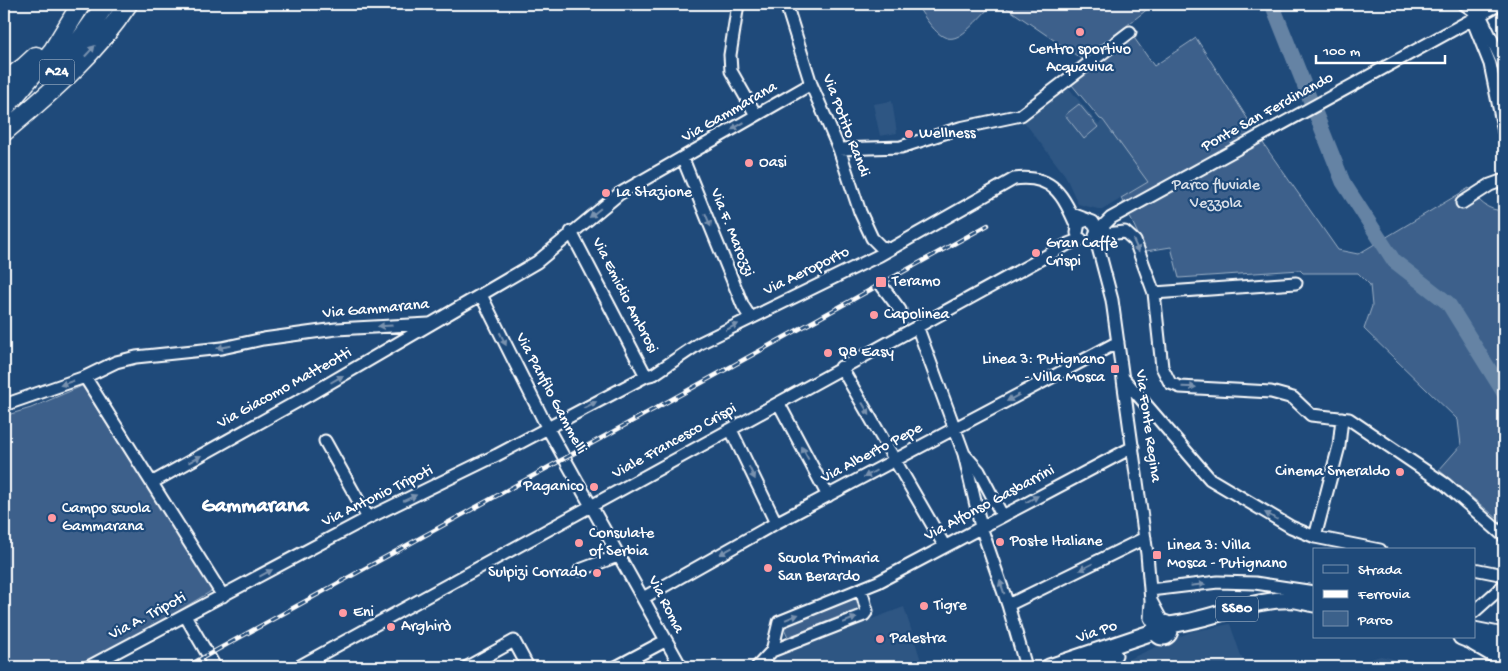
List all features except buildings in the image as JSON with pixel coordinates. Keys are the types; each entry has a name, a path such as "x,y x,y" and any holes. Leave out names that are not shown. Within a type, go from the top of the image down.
{"highway":[{"path":"4,82 24,67 44,47 80,4"},
{"name":"A24","path":"4,109 53,50 80,4"},
{"path":"4,130 48,95 114,25 128,4"},
{"name":"A24","path":"4,130 53,78 105,6"}],"main road":[{"name":"SS80","path":"1086,666 1116,650 1163,630 1246,613 1297,607 1312,600"},
{"path":"1475,638 1501,652"},
{"name":"Via Po","path":"1049,667 1116,650"}],"street":[{"path":"738,4 730,55 731,72 756,115"},
{"name":"Via Potito Randi","path":"786,4 811,84 839,149 847,178 872,238 880,246 888,249"},
{"path":"1464,4 1504,65"},
{"name":"Ponte San Ferdinando","path":"1087,232 1500,4"},
{"path":"1473,19 1490,64 1504,132"},
{"path":"839,149 901,147 960,128 1020,115 1130,32"},
{"name":"Via Gammarana","path":"4,405 85,377 116,362 136,357 222,348 263,339 336,329 433,323 536,262 619,194 811,84"},
{"name":"Via F. Marozzi","path":"683,159 743,306 750,317"},
{"name":"Via Aeroporto","path":"547,427 646,376 654,374 700,343 888,249 1014,179 1040,180 1053,185 1062,195 1072,214 1087,232"},
{"path":"1462,203 1490,185 1504,180"},
{"path":"1087,232 1122,231 1128,233 1134,242 1154,293 1162,367 1170,383 1180,387 1270,392 1293,398 1311,414 1342,418 1360,426 1445,484 1504,536"},
{"name":"Via Emidio Ambrosi","path":"571,232 646,376"},
{"name":"Viale Francesco Crispi","path":"298,667 779,404 841,367 1087,232"},
{"name":"Via Fonte Regina","path":"1087,232 1100,258 1112,300 1133,447 1151,595 1163,630"},
{"path":"1154,293 1296,283"},
{"path":"882,286 900,310"},
{"name":"Via Panfilo Gammelli","path":"481,295 547,427 592,506"},
{"name":"Via Giacomo Matteotti","path":"153,482 433,323"},
{"path":"917,326 964,454 981,527 1008,606 1026,667"},
{"name":"Via Alberto Pepe","path":"643,598 776,523 1118,342"},
{"path":"841,367 896,459 944,545"},
{"path":"85,377 153,482 223,596"},
{"path":"1124,379 1210,479 1282,522 1315,537 1370,548"},
{"path":"779,404 828,496"},
{"path":"1315,537 1339,446 1342,418"},
{"name":"Via Antonio Tripoti","path":"223,596 368,518 462,473 547,427"},
{"path":"731,430 776,523"},
{"path":"325,441 368,518"},
{"name":"Via Alfonso Gasbarrini","path":"772,651 779,622 898,572 944,545 1133,447"},
{"path":"964,454 979,471 1002,515"},
{"name":"Via Roma","path":"592,506 681,667"},
{"path":"1008,606 1145,538"},
{"path":"580,570 620,555"},
{"path":"1476,570 1503,579 1476,610"},
{"path":"1151,595 1218,582 1255,583 1312,600"},
{"name":"Via Alfonso Gasbarrini","path":"757,667 772,651 864,615 867,611 867,605 861,589"},
{"name":"Via A. Tripoti","path":"88,667 223,596"},
{"path":"186,617 214,667"},
{"path":"1475,638 1501,652"},
{"path":"467,667 514,641 528,667"},
{"path":"616,667 665,641"}],"shaded area":[{"path":"1068,87 1098,124 1103,120 1149,182 1102,210 1078,204 1065,175 1022,119"},
{"path":"892,101 897,133 880,136 873,104"},
{"path":"904,607 923,667 767,667 782,653"},
{"path":"1230,624 1245,667 1111,667 1190,632"},
{"path":"1381,656 1423,666 1423,667 1341,667"}],"green space":[{"path":"916,4 993,4 961,35 953,38 945,37 937,32"},
{"name":"Centro sportivo Acquaviva","path":"1001,4 1154,4 1083,60"},
{"name":"Parco fluviale Vezzola","path":"1130,32 1154,66 1196,38 1265,146 1338,250 1358,254 1469,188 1488,207 1504,211 1504,524 1439,470 1461,445 1458,420 1364,329 1372,306 1370,285 1358,273 1303,273 1300,270 1179,278 1171,247 1146,251 1121,198 1148,182 1103,120 1100,119 1072,85"},
{"path":"1079,104 1098,127 1084,139 1065,115"},
{"name":"Campo scuola Gammarana","path":"82,386 213,590 162,621 75,667 12,667 4,656 4,416 31,408"},
{"path":"856,597 861,608 788,637 783,626"}],"waterway":[{"path":"1272,4 1343,182 1394,261 1448,303 1504,393"}],"railway":[{"path":"186,667 988,225"}],"place":[{"name":"Centro sportivo Acquaviva","path":"1080,32"},
{"name":"Wellness","path":"909,134"},
{"name":"Oasi","path":"749,163"},
{"name":"La Stazione","path":"606,193"},
{"name":"Gran Caffè Crispi","path":"1036,253"},
{"name":"Teramo","path":"881,282"},
{"name":"Capolinea","path":"874,315"},
{"name":"Q8 Easy","path":"828,353"},
{"name":"Linea 3: Putignano - Villa Mosca","path":"1115,369"},
{"name":"Cinema Smeraldo","path":"1400,472"},
{"name":"Paganico","path":"594,487"},
{"name":"Campo scuola Gammarana","path":"52,518"},
{"name":"Poste Italiane","path":"1000,542"},
{"name":"Consulate of Serbia","path":"579,543"},
{"name":"Linea 3: Villa Mosca - Putignano","path":"1157,555"},
{"name":"Scuola Primaria San Berardo","path":"768,568"},
{"name":"Sulpizi Corrado","path":"597,573"},
{"name":"Tigre","path":"924,606"},
{"name":"Eni","path":"343,613"},
{"name":"Arghirò","path":"391,627"},
{"name":"Palestra","path":"880,639"}],"district":[{"name":"Gammarana","path":"255,507"}]}
